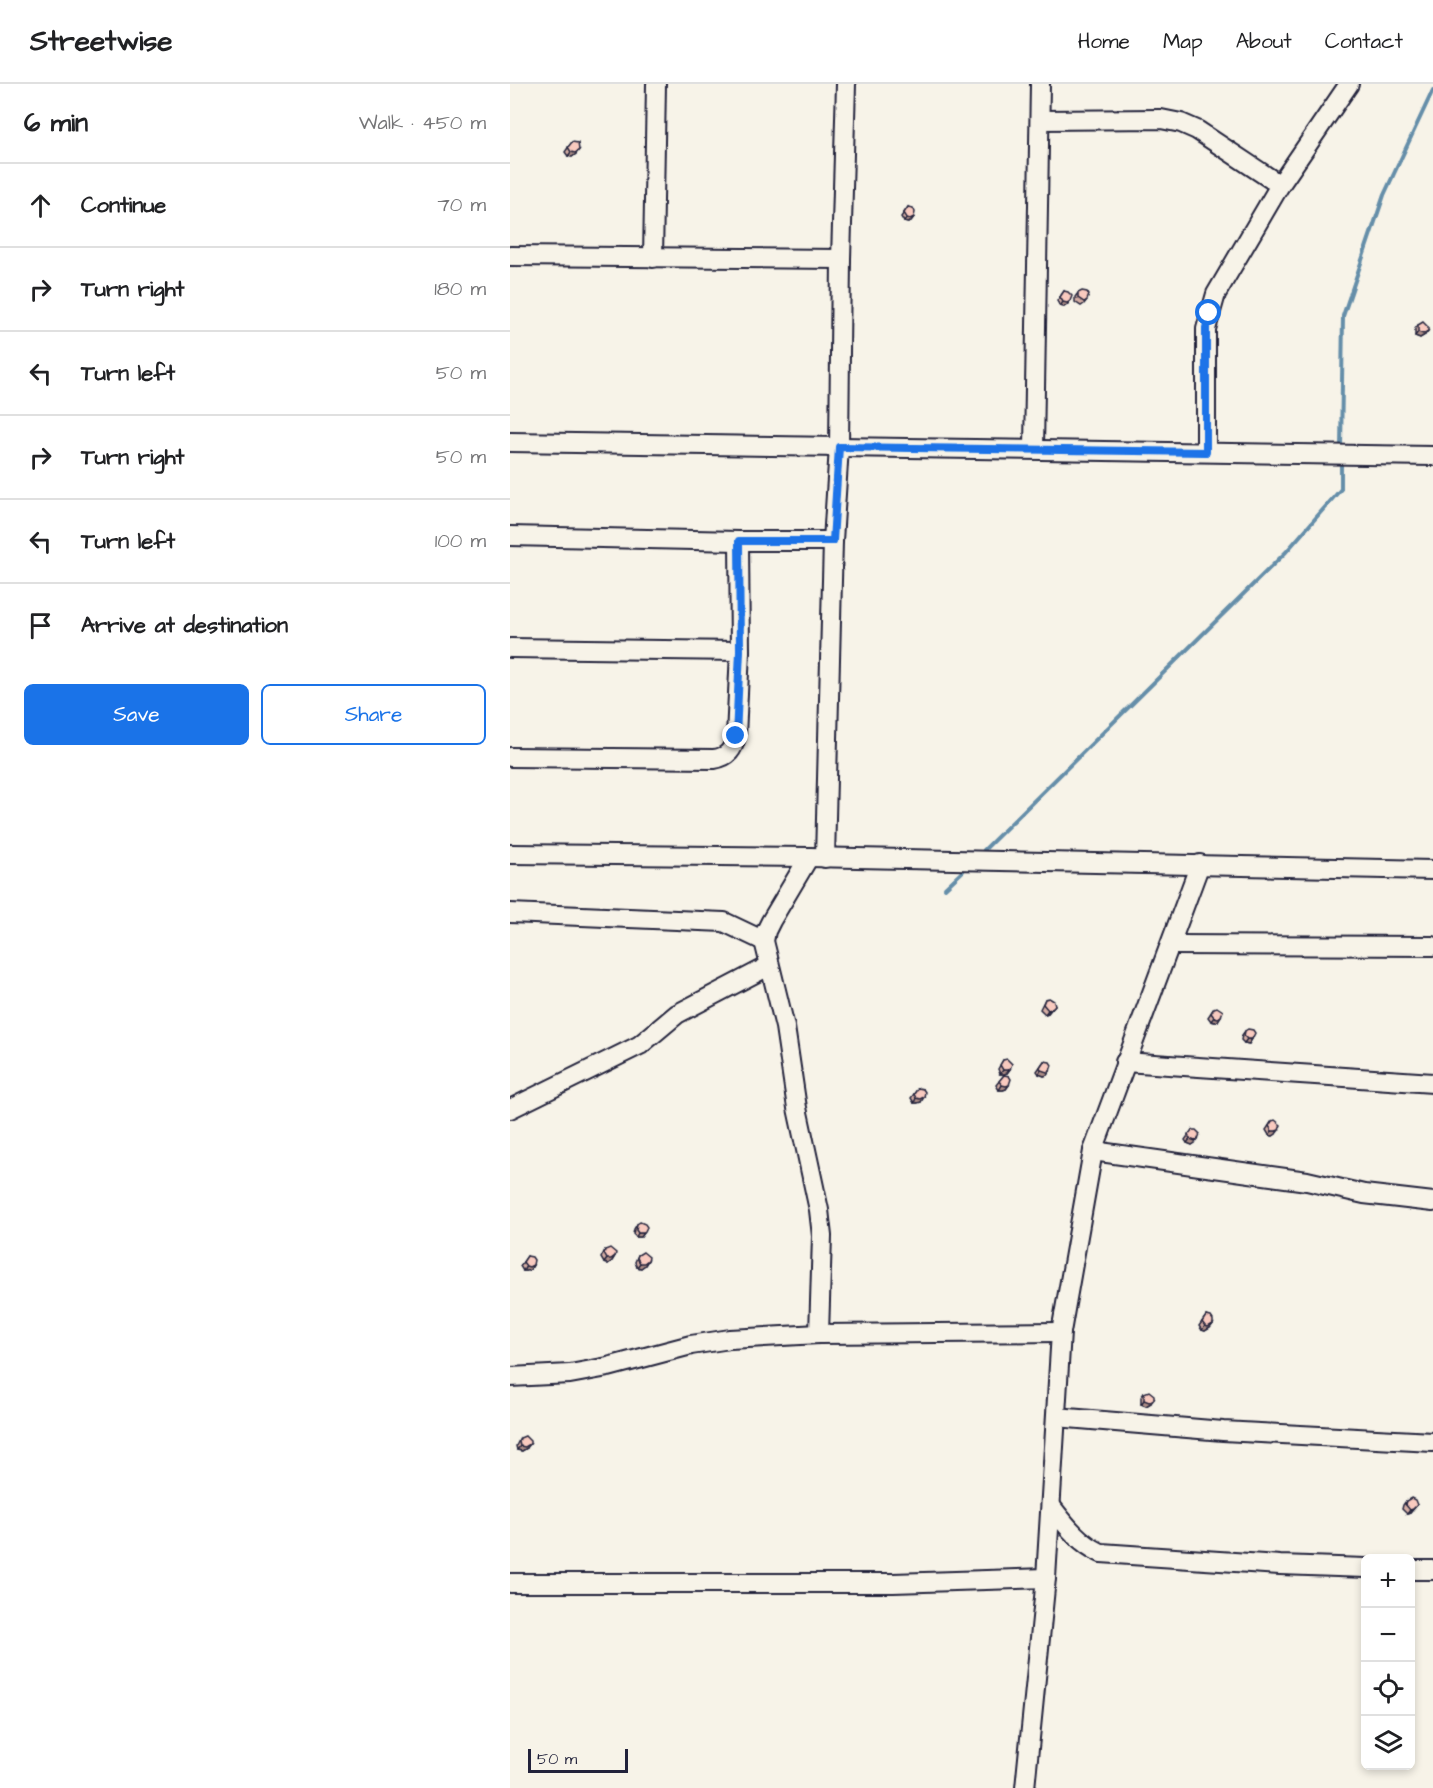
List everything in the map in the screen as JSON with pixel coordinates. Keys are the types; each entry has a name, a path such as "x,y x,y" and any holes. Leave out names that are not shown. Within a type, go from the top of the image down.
{"street":[{"path":"653,258 656,84"},
{"path":"819,1334 822,1236 819,1210 797,1108 785,1027 764,941 771,921 817,858 839,447 846,84"},
{"path":"1034,449 1040,84"},
{"path":"1206,452 1206,328 1216,294 1280,186 1349,84"},
{"path":"1040,120 1161,119 1181,123 1197,130 1280,186"},
{"path":"510,256 841,260"},
{"path":"510,442 1433,456"},
{"path":"510,536 833,541"},
{"path":"510,757 721,758 728,755 735,741 740,651 739,541"},
{"path":"510,648 740,651"},
{"path":"510,854 1200,864 1433,870"},
{"path":"1025,1788 1046,1578 1061,1332 1093,1151 1200,864"},
{"path":"510,913 724,922 764,941"},
{"path":"1171,945 1433,946"},
{"path":"510,1109 640,1045 677,1014 769,966"},
{"path":"1125,1062 1433,1083"},
{"path":"1093,1151 1307,1181 1364,1194 1433,1202"},
{"path":"510,1377 570,1374 608,1367 701,1343 730,1339 819,1334 1061,1332"},
{"path":"1056,1417 1223,1431 1433,1442"},
{"path":"1051,1506 1077,1538 1089,1548 1101,1553 1361,1568"},
{"path":"1415,1570 1433,1570"},
{"path":"510,1583 893,1583 1046,1578"}],"building":[{"path":"572,142 578,143 579,150 575,153 571,152 568,147"},
{"path":"908,207 913,208 915,212 914,217 910,219 904,213"},
{"path":"1064,291 1072,296 1067,303 1063,302 1060,297"},
{"path":"1082,291 1089,295 1084,302 1078,298 1078,293"},
{"path":"1423,322 1428,327 1428,331 1423,334 1418,332 1418,325"},
{"path":"1049,998 1054,1001 1055,1005 1048,1010 1043,1004 1045,999"},
{"path":"1217,1007 1223,1011 1218,1018 1211,1013"},
{"path":"1248,1029 1255,1033 1252,1039 1244,1036"},
{"path":"1007,1059 1012,1064 1010,1069 1003,1070 1000,1065 1003,1060"},
{"path":"1044,1061 1052,1065 1050,1071 1041,1070 1040,1067"},
{"path":"1004,1075 1011,1079 1009,1085 1006,1086 999,1081"},
{"path":"918,1088 925,1092 924,1097 920,1099 914,1094"},
{"path":"1275,1120 1281,1125 1279,1130 1272,1131 1269,1126"},
{"path":"1192,1130 1200,1134 1195,1141 1188,1135"},
{"path":"640,1222 647,1227 644,1233 638,1233 636,1230"},
{"path":"610,1248 616,1253 611,1259 607,1259 604,1254 605,1250"},
{"path":"643,1252 649,1257 644,1263 640,1263 637,1258"},
{"path":"527,1256 534,1260 533,1265 529,1267 523,1262"},
{"path":"1206,1316 1213,1320 1213,1324 1208,1327 1202,1322"},
{"path":"1149,1391 1154,1395 1154,1399 1149,1402 1144,1400 1144,1393"},
{"path":"525,1436 530,1444 525,1447 520,1446 520,1438"},
{"path":"1411,1498 1417,1505 1410,1510 1405,1504"}],"waterway":[{"path":"1341,449 1343,316 1384,195 1433,90"},
{"path":"984,850 1286,552 1341,489 1341,460"},
{"path":"945,888 963,871"}],"route":[{"path":"736,736 740,651 739,541 833,541 839,447 1206,452 1206,328 1209,313"}]}
